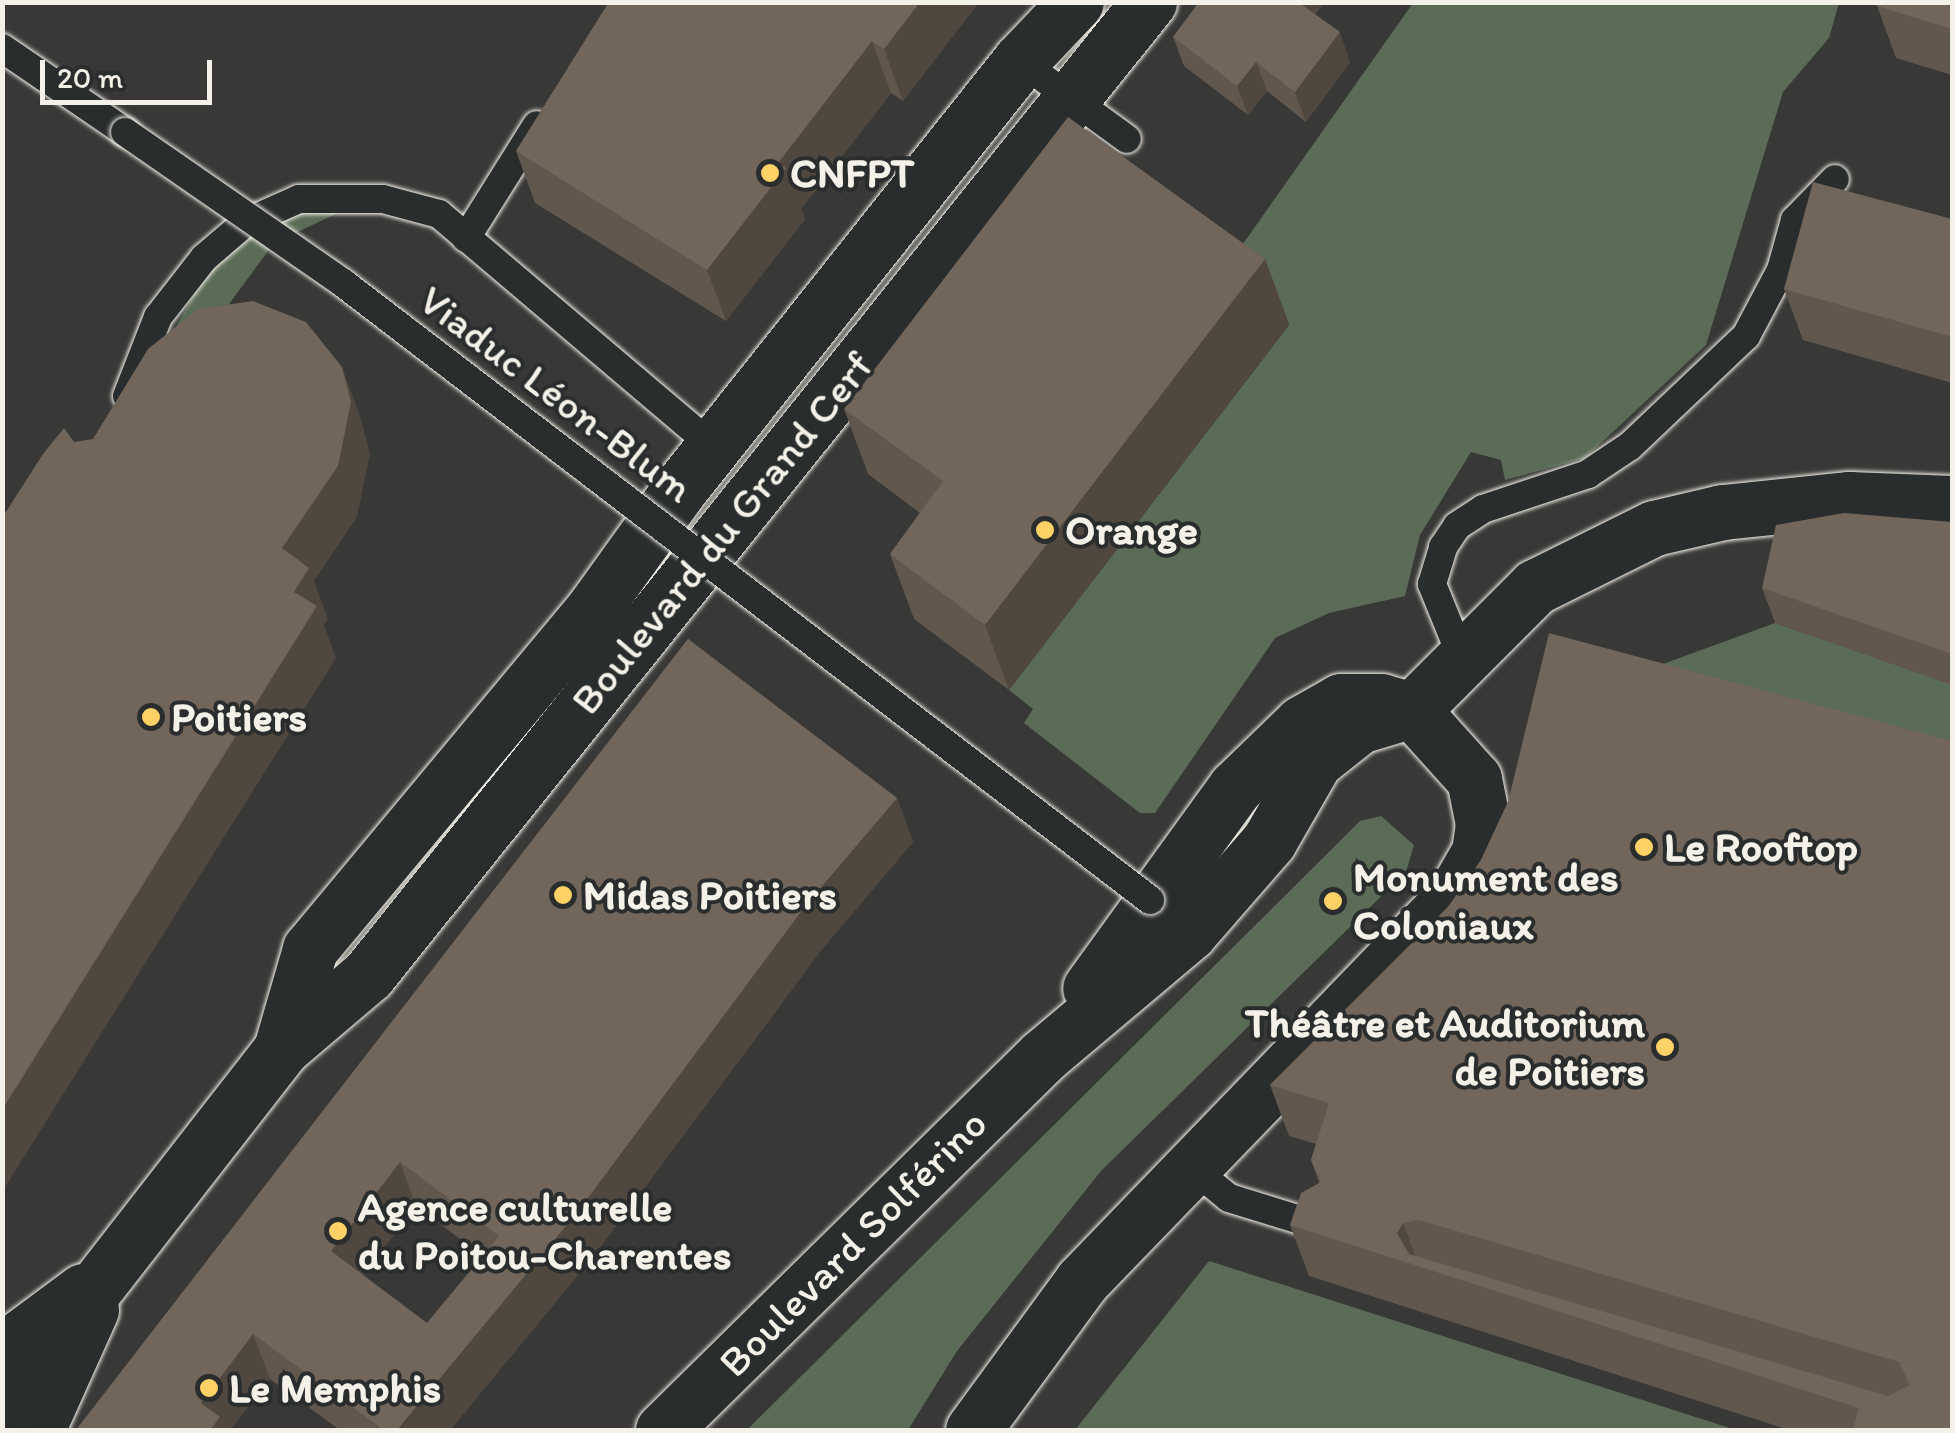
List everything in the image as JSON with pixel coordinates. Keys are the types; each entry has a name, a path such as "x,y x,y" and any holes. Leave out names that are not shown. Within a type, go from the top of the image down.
{"main road":[{"name":"Boulevard du Grand Cerf","path":"281,1049 310,949 594,608 715,448 1020,62 1076,2"},
{"name":"Boulevard du Grand Cerf","path":"2,1408 281,1049 368,975 1149,2"},
{"path":"973,1430 1082,1281 1469,875 1481,838 1482,799 1460,760 1412,710 1535,587 1654,528 1794,503 1952,503"},
{"name":"Boulevard Solférino","path":"664,1430 1043,1056 1170,916 1244,777 1302,722 1341,702 1382,700 1412,710"},
{"name":"Boulevard du Grand Cerf","path":"2,1350 109,1271"},
{"name":"Boulevard du Grand Cerf","path":"36,1430 109,1271"}],"lane":[{"name":"Viaduc Léon-Blum","path":"2,48 344,283 1170,916"},
{"path":"1020,62 1126,139"},
{"path":"466,238 550,104"},
{"path":"1462,658 1432,584 1457,526 1483,510 1588,474 1630,446 1746,336 1781,270 1795,220 1834,179"},
{"path":"116,424 158,318 204,258 245,223 299,199 369,198 416,203 466,238 715,448"},
{"path":"1190,1166 1229,1198 1324,1227"}],"green space":[{"path":"1413,3 1839,3 1829,38 1783,92 1706,345 1585,458 1505,480 1501,460 1471,452 1420,535 1405,596 1329,613 1275,638 1155,813 1140,813 1024,723 1033,709 1009,690 1289,325 1221,275"},
{"path":"342,211 274,243 212,327 173,332 202,281 246,235 290,213"},
{"path":"1775,623 1952,684 1952,763 1622,679"},
{"path":"1381,816 1414,845 1406,872 1101,1171 957,1351 908,1430 747,1430 1360,821"},
{"path":"1209,1261 1736,1430 1075,1430"}],"building":[{"path":"609,2 920,2 884,49 872,41 778,163 786,168 707,270 516,151"},
{"path":"1199,2 1298,2 1340,32 1295,92 1256,62 1237,86 1173,37"},
{"path":"1878,2 1952,2 1952,29 1877,6"},
{"path":"1068,117 1265,259 985,625 890,554 943,481 844,409"},
{"path":"1813,182 1952,219 1952,337 1784,289"},
{"name":"Poitiers","path":"253,301 306,322 342,367 351,402 338,466 282,548 309,568 294,592 317,606 2,1110 2,518 64,428 74,442 93,439 148,349 198,309"},
{"path":"1844,513 1952,522 1952,654 1762,588 1776,525"},
{"name":"Théâtre et Auditorium de Poitiers","path":"1549,633 1952,741 1952,1430 1853,1430 1859,1408 1290,1225 1301,1193 1321,1182 1311,1160 1329,1103 1270,1085 1448,907 1481,860 1508,802","holes":["1419,1220 1899,1362 1910,1385 1888,1396 1409,1254 1397,1233 1403,1223"]},
{"path":"688,639 897,798 806,905 576,1214 397,1430 384,1430 253,1334 201,1403 220,1417 210,1430 76,1430","holes":["400,1162 499,1236 427,1323 331,1251"]}],"place":[{"name":"CNFPT","path":"770,173"},
{"name":"Orange","path":"1045,530"},
{"name":"Poitiers","path":"151,717"},
{"name":"Le Rooftop","path":"1644,847"},
{"name":"Midas Poitiers","path":"563,895"},
{"name":"Monument des Coloniaux","path":"1333,901"},
{"name":"Théâtre et Auditorium de Poitiers","path":"1665,1047"},
{"name":"Agence culturelle du Poitou-Charentes","path":"338,1231"},
{"name":"Le Memphis","path":"209,1388"}]}
